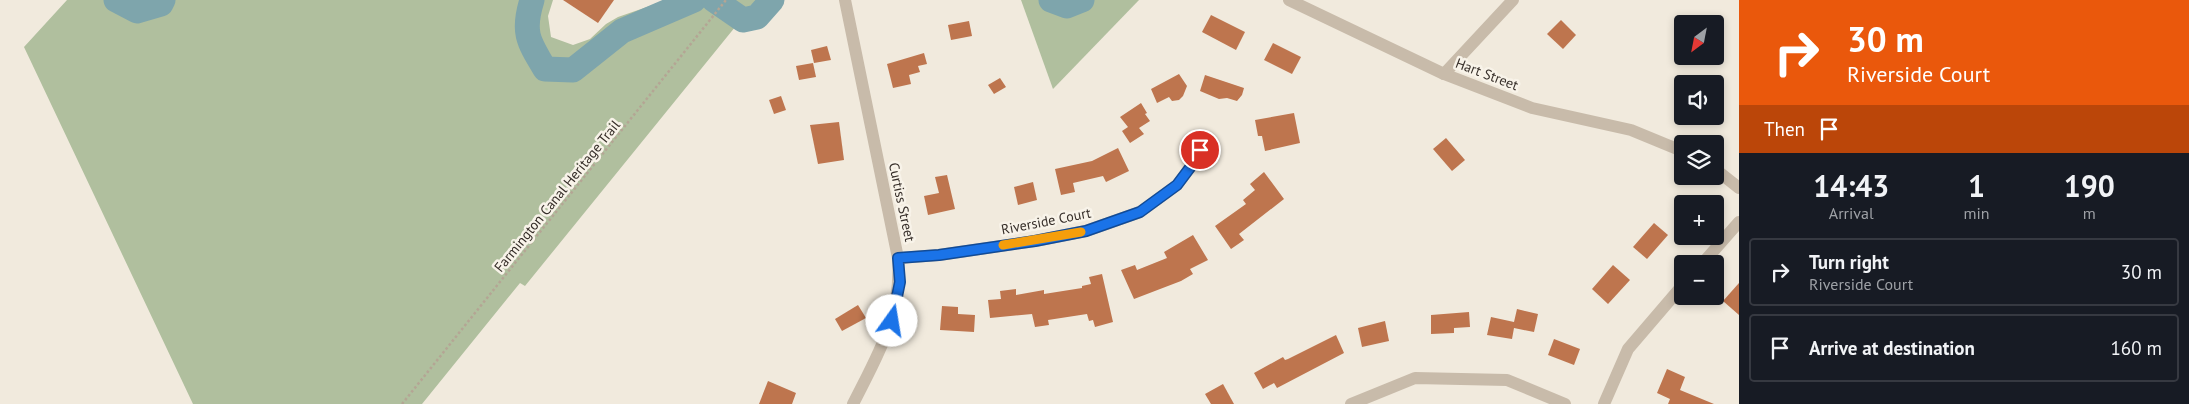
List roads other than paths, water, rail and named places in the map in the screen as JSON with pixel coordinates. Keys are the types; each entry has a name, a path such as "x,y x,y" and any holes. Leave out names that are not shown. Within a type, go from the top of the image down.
{"street":[{"name":"Curtiss Street","path":"845,0 898,258 900,282 892,321 853,404"},
{"name":"Hart Street","path":"1289,0 1444,74 1532,108 1631,130 1674,148"},
{"path":"1444,74 1513,0"},
{"name":"Riverside Court","path":"898,258 939,255 1044,239 1086,231 1140,212 1177,185 1192,165 1200,150"},
{"path":"1724,176 1739,188"},
{"path":"1710,255 1739,222"},
{"path":"1604,404 1628,349 1674,295"},
{"path":"1351,404 1415,378 1507,380 1565,404"}],"waterway":[{"path":"116,0 137,11 161,4 163,0"},
{"path":"532,0 527,20 527,29 528,36 539,59 545,69 573,70 622,31 694,0"},
{"path":"714,0 743,20 757,17 772,0"},
{"path":"1051,0 1067,6 1082,0"}]}
